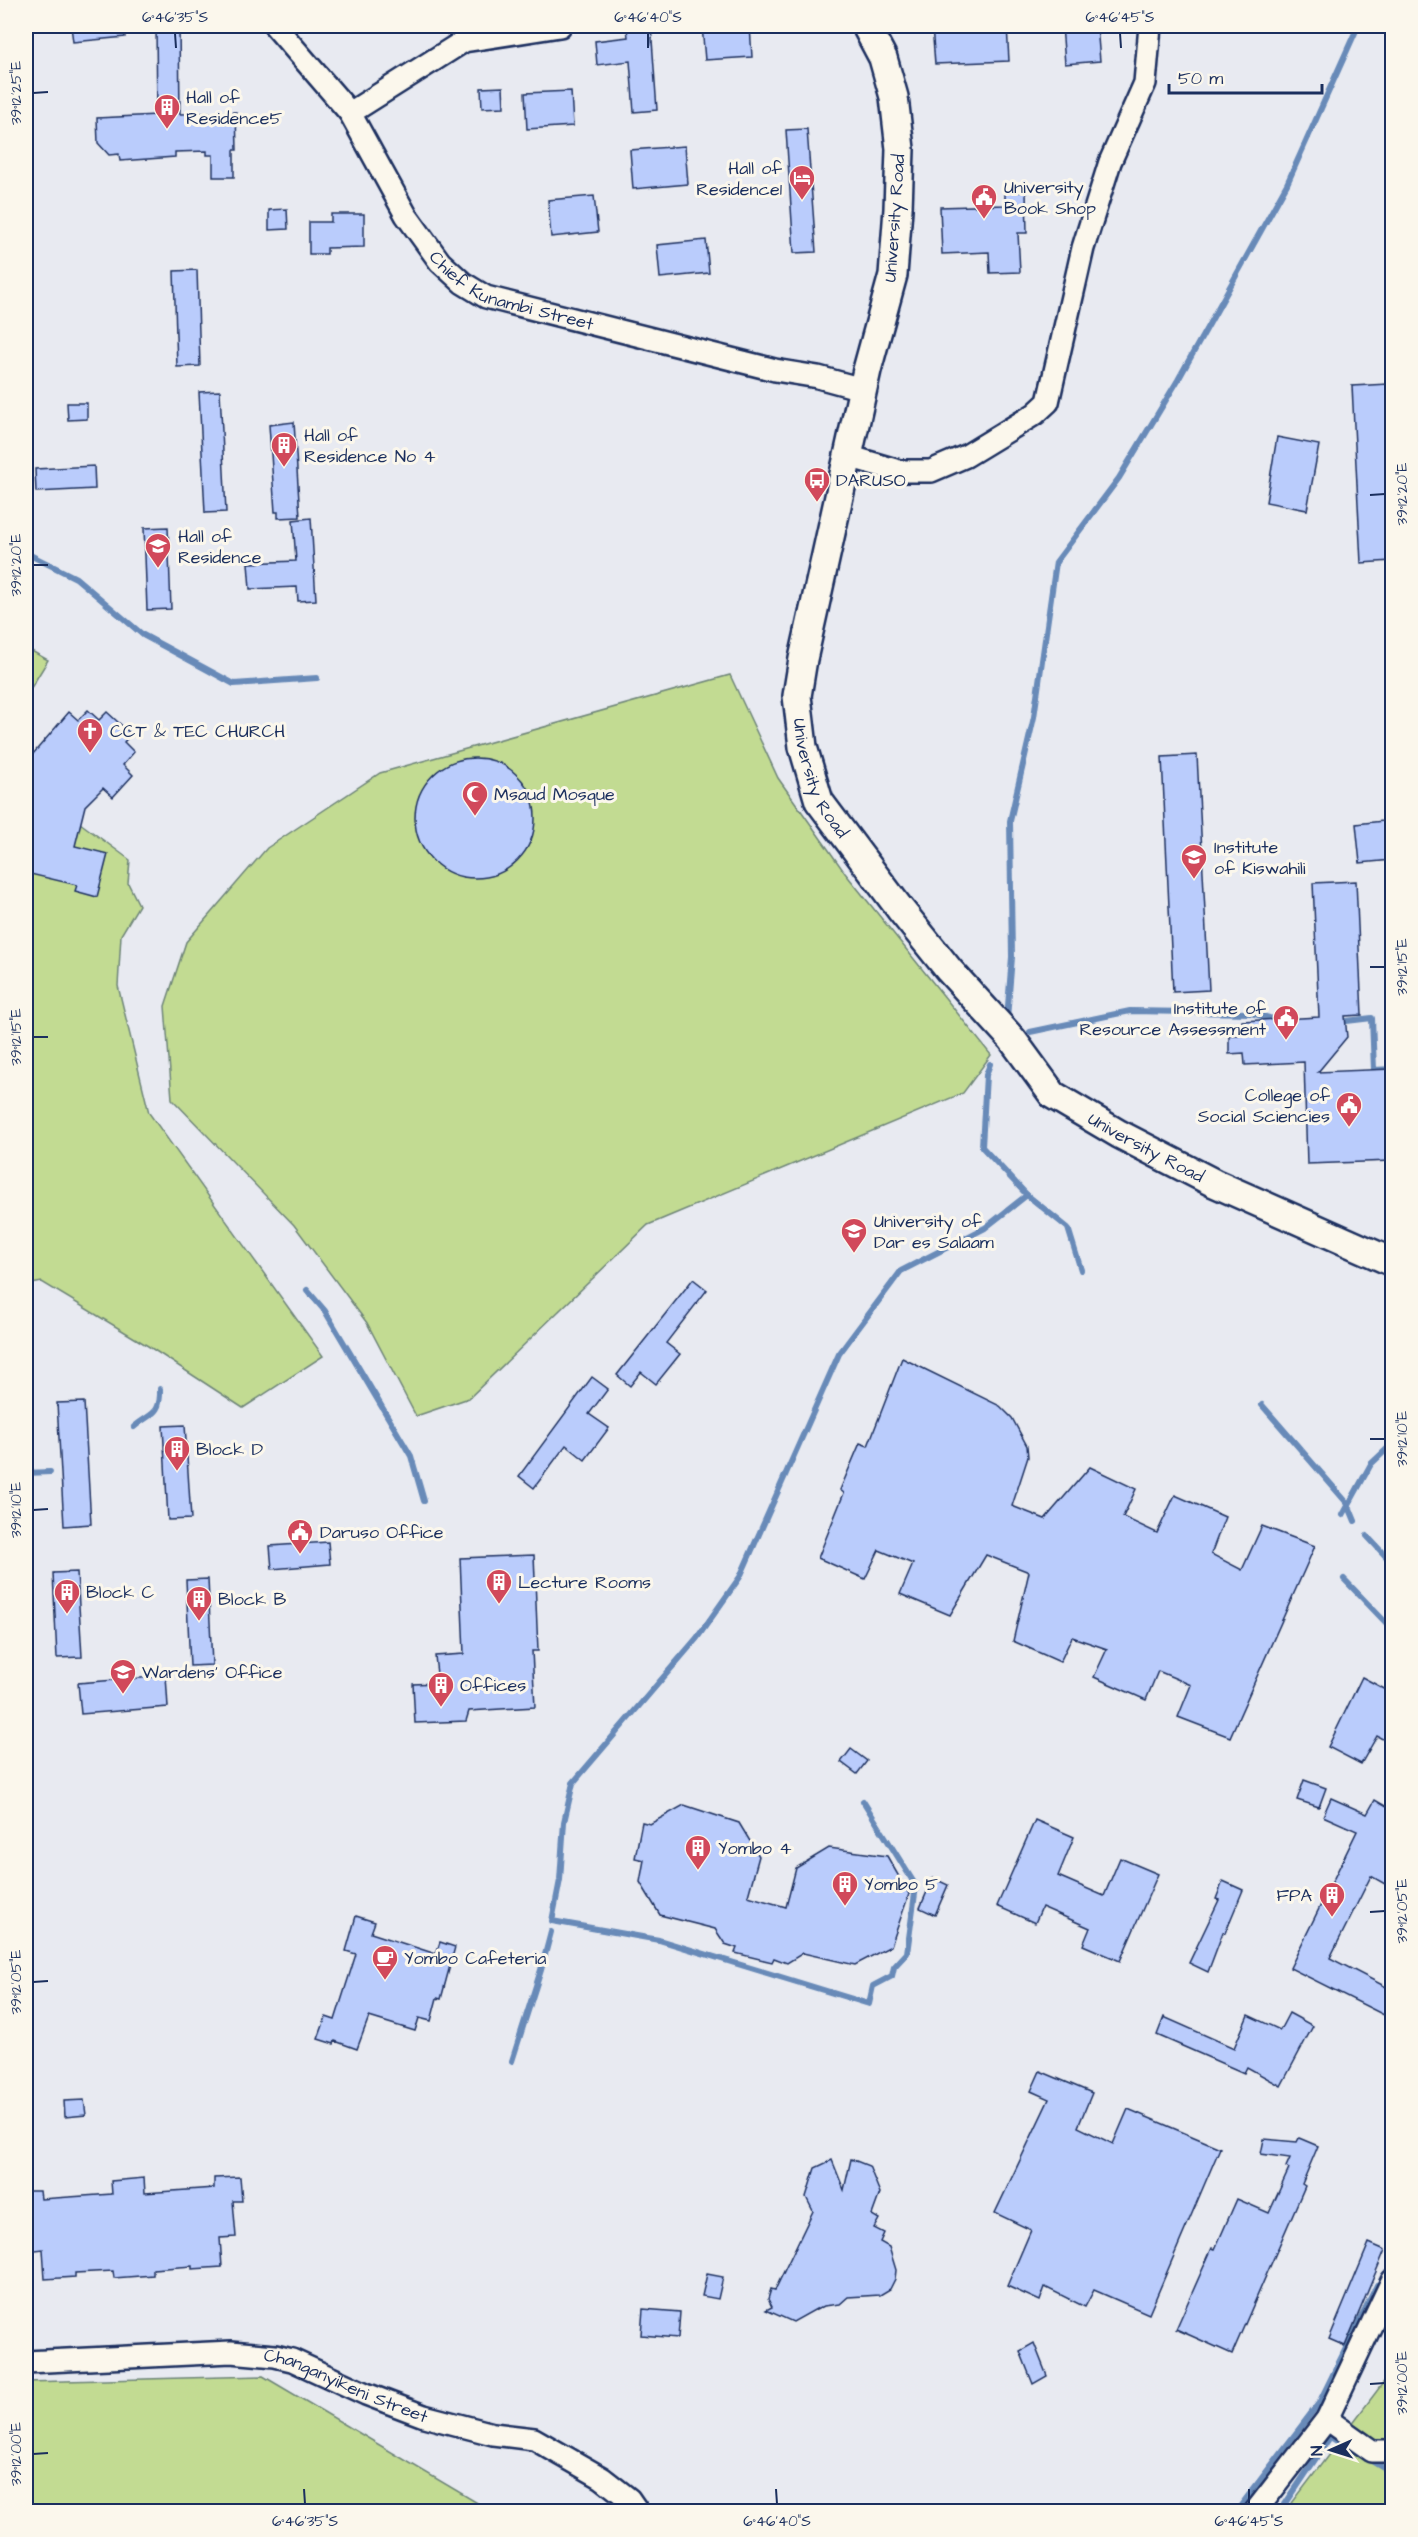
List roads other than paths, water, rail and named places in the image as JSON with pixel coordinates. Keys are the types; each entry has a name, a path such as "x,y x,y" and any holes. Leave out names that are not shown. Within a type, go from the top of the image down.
{"street":[{"name":"Chief Kunambi Street","path":"275,26 350,113 406,214 440,262 463,283 486,297 776,370 818,376 862,390"},
{"path":"350,113 462,33 560,26"},
{"name":"University Road","path":"866,26 882,58 891,87 900,148 898,209 892,275 862,390 803,659 797,696 803,747 819,801 900,909 949,970 1012,1039 1053,1095 1119,1134 1214,1183 1392,1262"},
{"path":"848,456 899,471 931,471 966,456 1035,414 1048,402 1083,248 1110,162 1145,83 1150,26"},
{"path":"1255,2511 1327,2419 1392,2282"},
{"name":"Changanyikeni Street","path":"26,2362 231,2352 292,2360 366,2394 424,2416 493,2434 534,2439 602,2478 629,2499 638,2511"},
{"path":"1327,2419 1372,2451 1392,2451"}],"waterway":[{"path":"1007,1018 1012,957 1010,821 1034,717 1056,562 1119,478 1178,380 1287,184 1358,26"},
{"path":"26,553 76,578 143,635 234,684 317,678"},
{"path":"1030,1032 1130,1011 1251,1013 1280,1021"},
{"path":"1338,1022 1372,1018 1374,1070 1392,1069"},
{"path":"990,1064 986,1075 982,1147 1027,1195 1068,1228 1081,1270"},
{"path":"863,1801 916,1886 907,1953 894,1967 892,1976 873,1986 869,2004 659,1940 552,1921 560,1880 564,1822 573,1783 697,1638 740,1577 839,1354 901,1271 985,1228 1027,1195"},
{"path":"307,1290 325,1311 411,1456 424,1501"},
{"path":"134,1427 156,1410 160,1389"},
{"path":"1262,1405 1348,1504 1355,1521"},
{"path":"1343,1515 1371,1464 1388,1448"},
{"path":"26,1473 50,1472"},
{"path":"1367,1536 1392,1563"},
{"path":"1344,1579 1392,1629"},
{"path":"512,2061 551,1932"},
{"path":"1236,2512 1319,2403 1377,2285"},
{"path":"1280,2512 1330,2437 1392,2473"}],"place":[{"name":"Hall of Residence5","path":"167,130"},
{"name":"Hall of Residence1","path":"802,201"},
{"name":"University Book Shop","path":"984,220"},
{"name":"Hall of Residence No 4","path":"284,468"},
{"name":"DARUSO","path":"817,503"},
{"name":"Hall of Residence","path":"158,569"},
{"name":"CCT & TEC CHURCH","path":"90,754"},
{"name":"Msaud Mosque","path":"475,817"},
{"name":"Institute of Kiswahili","path":"1194,880"},
{"name":"Institute of Resource Assessment","path":"1286,1041"},
{"name":"College of Social Sciencies","path":"1349,1128"},
{"name":"University of Dar es Salaam","path":"854,1254"},
{"name":"Block D","path":"177,1472"},
{"name":"Daruso Office","path":"300,1555"},
{"name":"Lecture Rooms","path":"499,1605"},
{"name":"Block C","path":"67,1615"},
{"name":"Block B","path":"199,1622"},
{"name":"Wardens' Office","path":"123,1695"},
{"name":"Offices","path":"441,1708"},
{"name":"Yombo 4","path":"698,1871"},
{"name":"Yombo 5","path":"845,1907"},
{"name":"FPA","path":"1332,1918"},
{"name":"Yombo Cafeteria","path":"385,1981"}]}
